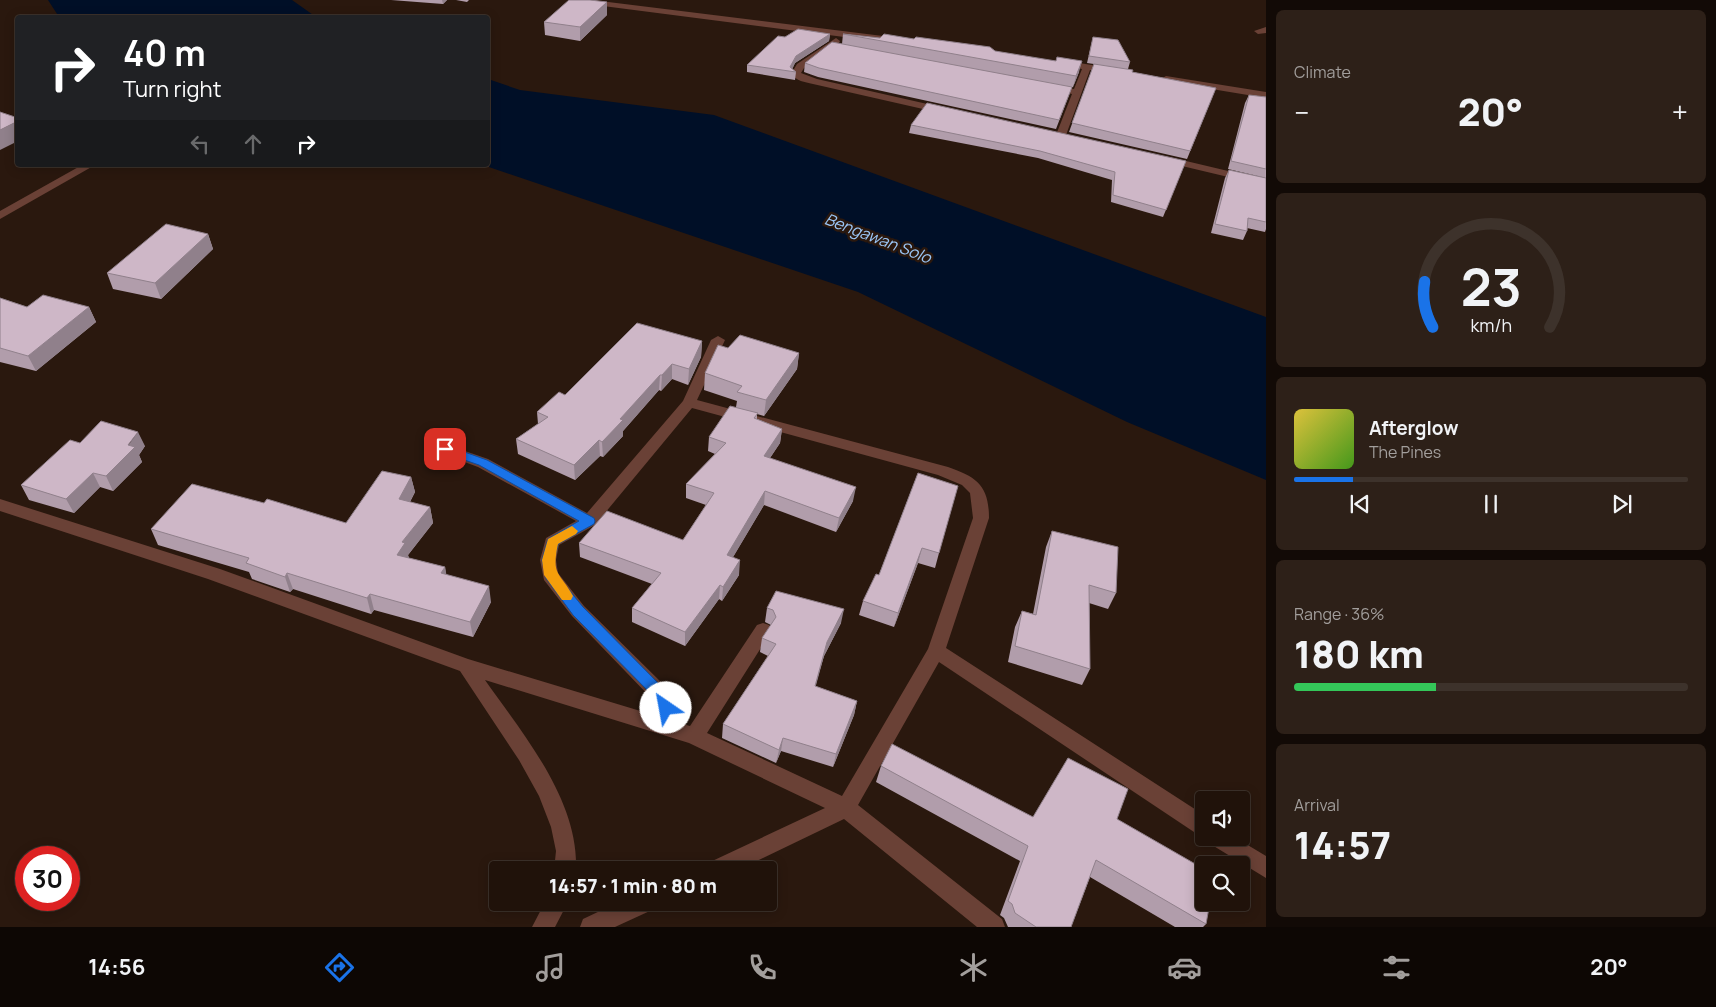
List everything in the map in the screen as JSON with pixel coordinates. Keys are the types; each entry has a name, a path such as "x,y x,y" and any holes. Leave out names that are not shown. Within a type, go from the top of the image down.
{"street":[{"path":"572,0 904,42"},
{"path":"671,0 672,13"},
{"path":"847,34 827,46 798,68 796,74 816,82 954,113"},
{"path":"827,46 846,50"},
{"path":"1048,62 1121,72"},
{"path":"1061,135 1087,67"},
{"path":"1159,78 1266,95"},
{"path":"1037,85 1076,92"},
{"path":"1156,157 1266,183"},
{"path":"0,216 86,167"},
{"path":"665,727 666,708 660,694 578,611 550,575 548,560 552,542 589,521 689,403 718,340"},
{"path":"689,403 855,445 946,473 973,486 979,494 982,503 981,518 936,651 846,808 734,861"},
{"path":"445,449 483,463 589,521"},
{"path":"0,505 214,574 466,666 694,736 846,808 994,927"},
{"path":"694,736 763,630"},
{"path":"936,651 1195,821"},
{"path":"466,666 526,754 546,792 560,827 566,851 565,861"},
{"path":"1232,846 1266,868"},
{"path":"543,927 552,911"},
{"path":"591,927 625,911"}],"water":[{"path":"48,0 292,0 313,15 58,15"},
{"name":"Bengawan Solo","path":"490,80 520,90 714,115 1266,317 1266,480 1127,422 858,292 489,167"}],"building":[{"path":"569,0 607,2 580,27 544,22"},
{"path":"798,29 830,34 796,56 790,67 796,72 747,65 778,36 785,37"},
{"path":"843,34 880,38 884,34 914,39 916,37 990,47 995,51 1056,61 1057,57 1082,61 1076,76"},
{"path":"1093,37 1118,40 1130,62 1089,56"},
{"path":"832,42 1072,87 1059,120 819,68 805,63"},
{"path":"1094,64 1133,70 1132,72 1216,88 1190,151 1072,123"},
{"path":"1249,95 1266,97 1266,169 1231,161"},
{"path":"927,103 1186,161 1166,210 1113,195 1115,172 1040,151 911,125"},
{"path":"0,112 15,117 15,122 0,130"},
{"path":"1229,170 1266,178 1266,222 1248,218 1247,231 1215,224"},
{"path":"166,224 208,234 155,283 107,273"},
{"path":"43,295 89,307 28,356 0,348 0,298 27,307"},
{"path":"637,323 702,341 689,369 672,364 620,419 623,420 602,442 599,440 574,465 516,439 548,417 537,412 559,392 565,395"},
{"path":"740,335 799,353 766,400 737,392 742,386 705,373 718,345 728,348"},
{"path":"730,406 758,413 754,418 782,429 764,456 856,487 839,518 765,491 727,555 740,560 723,587 720,585 685,632 632,608 661,573 579,543 607,511 683,540 714,493 686,484 726,443 709,437"},
{"path":"101,421 138,432 128,445 135,447 106,476 93,473 66,499 21,485 70,440 80,443"},
{"path":"382,471 411,477 399,499 430,507 402,542 405,543 397,555 445,567 441,573 489,586 470,622 370,594 367,598 287,573 285,577 246,563 249,558 151,529 192,484 264,503 267,499 346,523"},
{"path":"918,473 958,486 939,553 922,548 898,613 863,601 876,574 879,575"},
{"path":"1052,531 1118,547 1116,593 1089,585 1090,669 1015,646 1022,611 1036,615"},
{"path":"776,591 844,609 827,642 815,686 857,701 836,754 783,738 779,750 723,724 776,644 762,638 776,617 773,610 767,608"},
{"path":"892,744 1033,817 1068,758 1128,789 1117,819 1195,864 1195,911 1208,911 1206,924 1096,860 1071,927 1036,927 1015,913 1012,904 1008,901 1028,846 881,766"}],"slow traffic":[{"path":"566,596 550,575 548,560 552,542 572,531"}],"route":[{"path":"445,449 483,463 589,521 552,542 548,560 550,575 578,611 660,694 666,708"}]}
